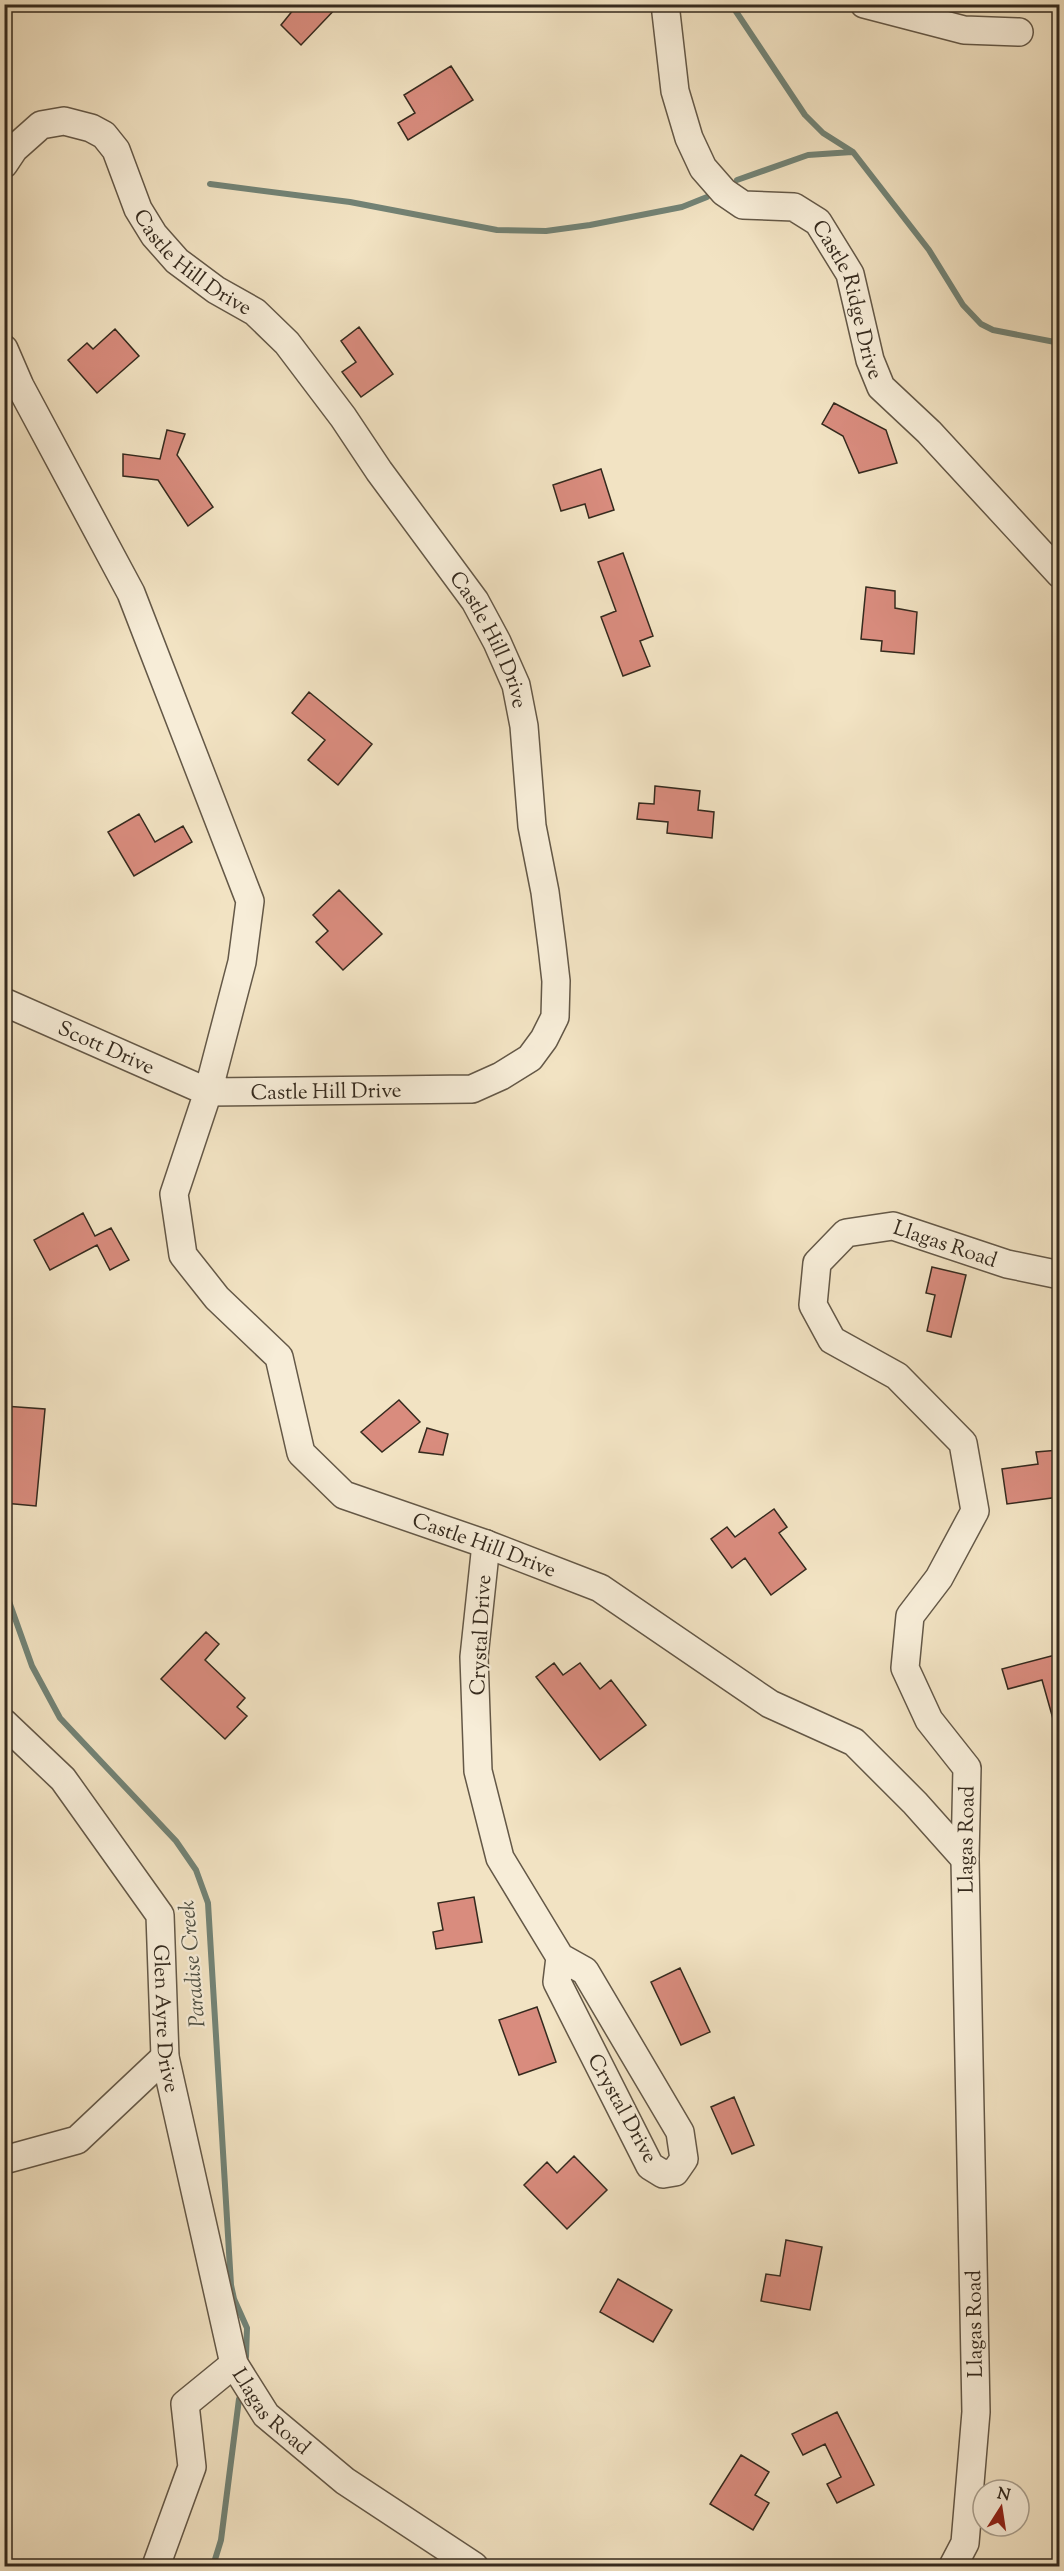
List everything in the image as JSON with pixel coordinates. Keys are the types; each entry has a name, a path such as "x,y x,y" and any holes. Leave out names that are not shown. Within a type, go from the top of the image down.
{"street":[{"name":"Castle Ridge Drive","path":"665,4 675,91 689,138 703,168 724,192 743,205 794,207 818,222 850,274 870,360 881,387 930,432 1059,574"},
{"path":"864,4 964,30 1019,32"},
{"name":"Castle Hill Drive","path":"4,164 14,149 41,125 64,121 91,128 104,135 116,150 138,209 162,244 177,261 216,290 255,312 287,343 343,417 475,601 516,685 524,726 531,826 545,892 556,981 555,1017 544,1039 530,1058 501,1076 472,1089 208,1092"},
{"name":"Castle Hill Drive","path":"4,349 20,386 131,593 250,901 242,962 208,1092 174,1194 183,1255 217,1298 279,1358 301,1453 344,1495 486,1544 600,1588 770,1704 854,1742 915,1803 965,1859"},
{"name":"Scott Drive","path":"4,1002 208,1092"},
{"name":"Llagas Road","path":"953,2566 965,2542 976,2412 965,1859 967,1768 928,1720 905,1668 910,1617 939,1578 975,1511 963,1443 897,1376 832,1340 813,1305 817,1263 846,1233 893,1226 1007,1264 1059,1275"},
{"name":"Crystal Drive","path":"486,1544 474,1657 478,1771 500,1858 560,1958 585,1971 680,2132 684,2159 675,2172 663,2174 650,2166 557,1982 560,1958"},
{"name":"Glen Ayre Drive","path":"4,1723 63,1779 160,1915 165,2057 234,2364"},
{"path":"4,2160 77,2140 165,2057"},
{"name":"Llagas Road","path":"156,2566 192,2467 185,2404 234,2364 266,2415 345,2481 474,2566"}],"building":[{"path":"298,4 340,4 301,45 281,25"},
{"path":"451,66 473,100 408,140 398,123 415,113 404,95"},
{"path":"359,327 393,374 361,397 342,372 356,362 341,341"},
{"path":"115,329 139,356 97,393 68,360 87,343 93,349"},
{"path":"834,403 886,430 897,463 859,473 843,436 822,424"},
{"path":"167,430 185,434 177,455 213,507 188,526 158,480 123,476 123,454 160,459"},
{"path":"601,469 614,510 589,518 585,504 561,511 553,485"},
{"path":"623,553 653,636 640,641 650,666 623,676 601,617 616,611 598,562"},
{"path":"866,587 895,591 895,608 917,612 914,654 881,651 882,641 861,639"},
{"path":"309,692 372,744 338,785 308,760 325,740 292,713"},
{"path":"655,786 700,791 698,810 714,812 712,838 667,833 668,822 637,819 639,803 654,804"},
{"path":"139,814 155,842 183,826 192,842 134,876 108,832"},
{"path":"339,890 382,934 343,970 316,942 328,931 313,915"},
{"path":"83,1213 95,1236 111,1228 129,1260 110,1270 97,1245 50,1270 34,1240"},
{"path":"932,1267 966,1275 951,1337 927,1331 935,1295 926,1293"},
{"path":"399,1400 420,1422 382,1452 361,1432"},
{"path":"4,1406 45,1409 36,1506 4,1503"},
{"path":"427,1428 448,1434 443,1455 419,1452"},
{"path":"1059,1450 1059,1497 1007,1504 1002,1469 1038,1464 1036,1452"},
{"path":"774,1509 787,1527 779,1533 806,1569 771,1595 745,1558 732,1568 711,1539 727,1527 735,1537"},
{"path":"206,1632 219,1644 205,1660 245,1698 237,1707 247,1716 225,1739 161,1679"},
{"path":"1059,1654 1059,1726 1055,1726 1042,1680 1008,1689 1002,1669"},
{"path":"554,1663 563,1675 580,1663 600,1689 611,1680 646,1725 600,1760 536,1677"},
{"path":"474,1897 482,1942 436,1949 433,1932 443,1930 438,1903"},
{"path":"680,1968 710,2032 681,2045 651,1982"},
{"path":"537,2007 556,2062 519,2075 499,2020"},
{"path":"734,2097 754,2145 732,2154 711,2107"},
{"path":"574,2156 607,2190 567,2229 524,2185 547,2162 557,2173"},
{"path":"786,2240 822,2247 810,2310 761,2301 766,2274 780,2276"},
{"path":"618,2279 672,2310 653,2342 600,2312"},
{"path":"837,2412 874,2485 837,2503 827,2484 841,2477 825,2444 803,2455 792,2434"},
{"path":"741,2455 769,2472 755,2495 769,2503 753,2530 710,2504"}],"waterway":[{"path":"731,4 805,115 823,133 853,152 929,250 963,305 981,324 993,330 1060,343"},
{"path":"737,180 808,155 852,152"},
{"path":"210,184 350,202 497,230 546,231 590,225 682,207 707,197"},
{"name":"Paradise Creek","path":"6,1593 32,1666 60,1718 176,1841 196,1870 208,1903 231,2285 234,2299 247,2328 246,2357"},
{"name":"Paradise Creek","path":"213,2566 221,2540 239,2399"}]}
